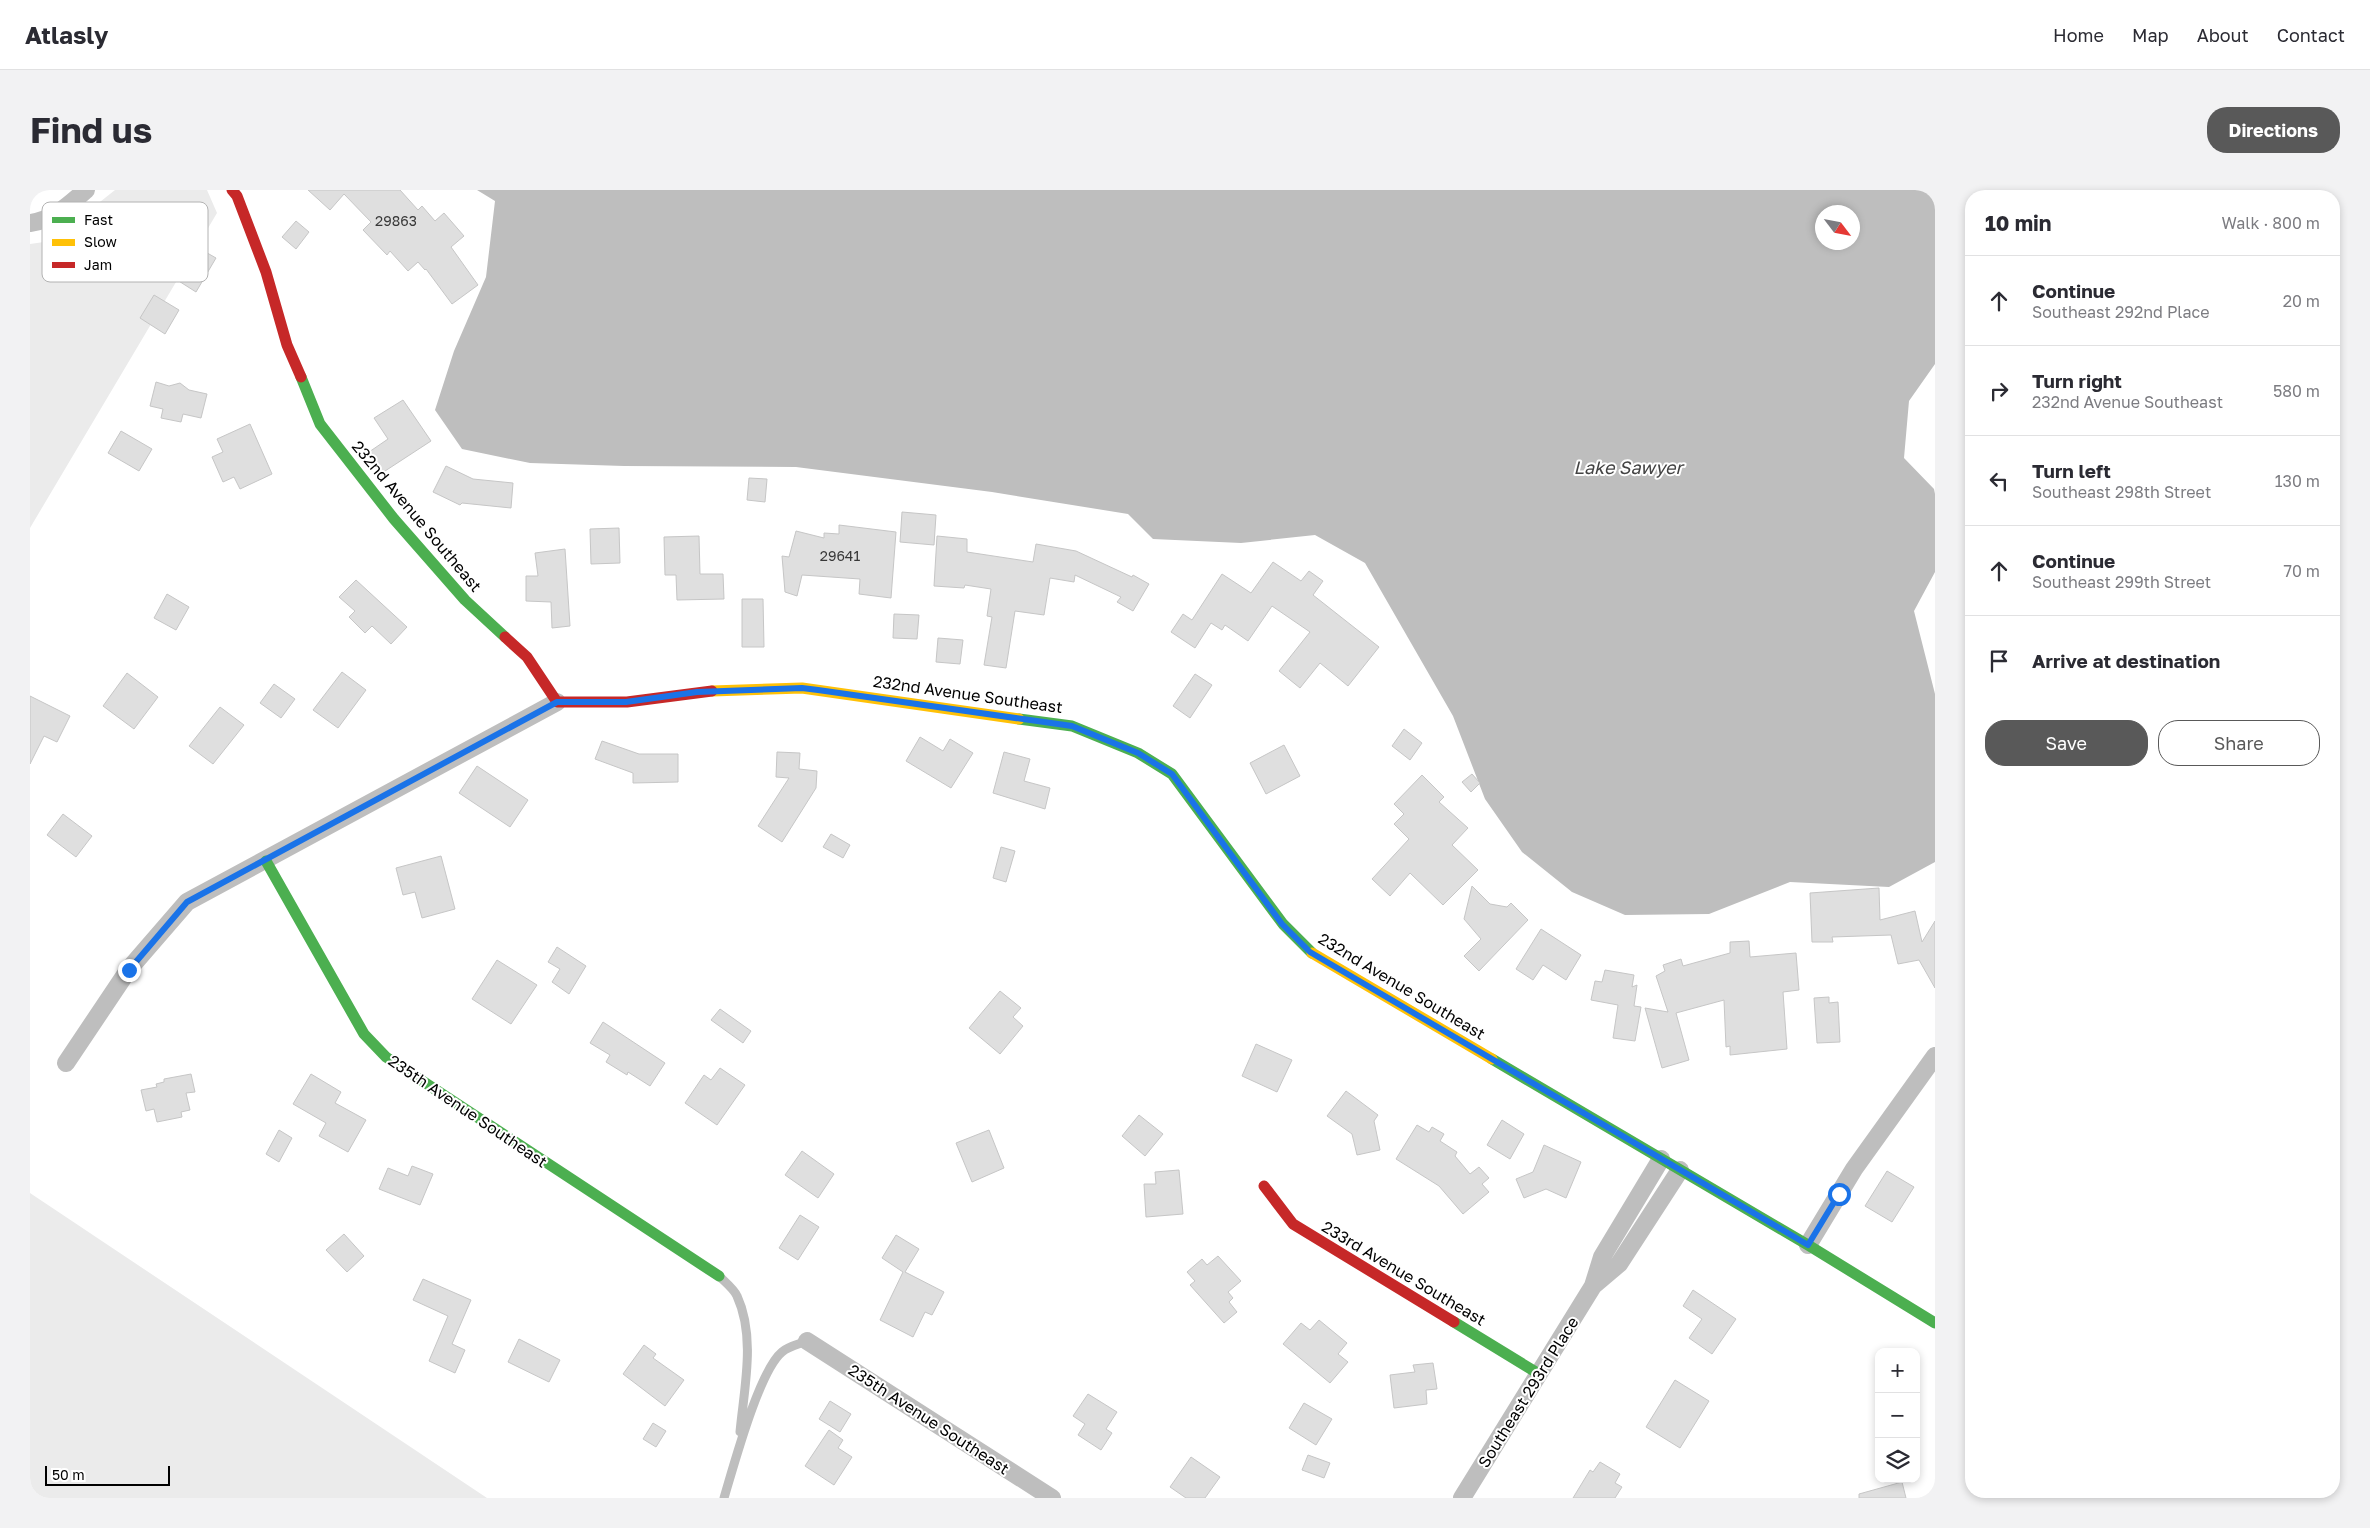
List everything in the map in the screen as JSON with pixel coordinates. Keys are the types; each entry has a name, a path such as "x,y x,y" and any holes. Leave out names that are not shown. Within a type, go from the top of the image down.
{"street":[{"path":"72,202 86,190"},
{"name":"232nd Avenue Southeast","path":"235,193 266,272 286,345 320,424 394,519 465,600 527,657 557,702 626,702 697,692 802,688 1072,726 1138,753 1172,774 1282,924 1310,952 1808,1245 1935,1323"},
{"path":"66,1063 129,970 187,902 557,702"},
{"name":"235th Avenue Southeast","path":"266,861 364,1034 386,1057 719,1276"},
{"path":"1808,1245 1854,1169 1935,1056"},
{"name":"Southeast 293rd Place","path":"1462,1498 1593,1286 1602,1257 1661,1159"},
{"name":"Southeast 293rd Place","path":"1593,1286 1618,1264 1680,1170"},
{"name":"233rd Avenue Southeast","path":"1264,1186 1293,1224 1539,1374"},
{"name":"235th Avenue Southeast","path":"807,1341 1052,1498"}],"lane":[{"path":"719,1276 737,1295 746,1328 747,1361 738,1451"},
{"path":"724,1498 747,1424 772,1363 784,1350 807,1341"}],"shaded area":[{"path":"115,190 207,190 217,213 208,228 208,202 100,202"},
{"path":"42,242 42,282 176,282 30,528 30,244"},
{"path":"30,1193 487,1498 30,1498"}],"water":[{"name":"Lake Sawyer","path":"477,190 1935,190 1935,364 1909,401 1904,458 1934,489 1935,494 1935,572 1914,611 1935,694 1935,862 1889,887 1790,882 1709,914 1625,915 1572,892 1522,852 1485,799 1453,716 1365,563 1315,535 1241,543 1153,539 1128,514 992,492 796,467 624,466 530,463 462,449 435,410 454,351 486,277 495,201"}],"building":[{"path":"308,190 400,190 418,210 422,206 435,221 444,213 464,236 451,247 478,285 452,304 426,269 418,262 408,271 390,251 387,255 363,230 371,222 344,194 330,210"},
{"path":"296,221 309,232 296,249 282,237"},
{"path":"208,253 216,258 208,272"},
{"path":"180,282 202,282 196,292"},
{"path":"154,295 179,310 165,334 140,318"},
{"path":"156,382 169,386 180,383 189,390 207,394 201,418 183,414 181,422 161,418 163,409 150,406"},
{"path":"403,400 431,441 382,473 369,452 388,439 374,418"},
{"path":"250,424 272,474 240,489 234,477 223,482 212,457 223,452 217,439"},
{"path":"121,431 152,449 139,471 108,453"},
{"path":"446,466 473,479 513,483 511,508 462,503 460,505 433,492"},
{"path":"749,478 767,479 765,502 747,500"},
{"path":"902,512 936,515 934,545 900,542"},
{"path":"839,525 896,532 891,598 859,594 860,579 802,575 797,596 785,592 782,556 789,557 796,531 824,538 824,533 839,534"},
{"path":"619,528 620,563 591,564 590,529"},
{"path":"699,536 700,574 723,574 724,599 677,600 676,575 665,575 664,537"},
{"path":"937,536 967,539 967,552 1033,562 1036,544 1076,551 1132,577 1133,575 1149,584 1133,611 1117,602 1121,597 1075,575 1074,582 1050,578 1044,615 1015,611 1006,668 984,665 992,617 987,616 991,589 965,585 964,588 934,586"},
{"path":"565,549 570,626 552,628 551,602 526,601 526,576 538,576 535,553"},
{"path":"1273,562 1301,581 1309,571 1323,581 1313,595 1379,647 1348,686 1320,663 1300,688 1279,671 1310,632 1272,606 1248,641 1225,625 1222,630 1211,623 1195,648 1171,632 1183,614 1192,620 1222,574 1251,593"},
{"path":"356,580 407,627 391,644 372,626 365,633 349,617 355,611 339,597"},
{"path":"167,594 189,607 176,630 154,618"},
{"path":"742,599 763,599 764,647 742,647"},
{"path":"894,614 919,615 917,639 893,638"},
{"path":"938,638 963,640 960,664 936,662"},
{"path":"342,672 366,690 338,728 313,710"},
{"path":"127,673 158,697 134,729 103,706"},
{"path":"1195,674 1212,685 1190,718 1173,706"},
{"path":"274,684 295,699 281,718 260,703"},
{"path":"30,696 70,716 57,742 44,736 30,764"},
{"path":"220,707 244,725 213,764 189,746"},
{"path":"1404,729 1422,743 1410,760 1392,746"},
{"path":"920,737 943,751 950,739 973,753 951,788 906,761"},
{"path":"602,741 639,754 678,754 678,782 633,783 633,773 595,759"},
{"path":"1284,745 1300,776 1266,794 1250,763"},
{"path":"777,752 800,753 799,769 817,771 816,788 782,842 758,826 789,778 776,777"},
{"path":"1004,752 1030,759 1024,781 1050,788 1045,809 993,793"},
{"path":"477,766 528,800 510,827 459,793"},
{"path":"1472,774 1480,783 1471,792 1462,782"},
{"path":"1422,775 1444,797 1439,802 1468,828 1452,845 1478,870 1443,905 1410,873 1390,896 1372,879 1409,839 1394,824 1404,814 1394,804"},
{"path":"63,814 92,836 76,857 47,835"},
{"path":"831,834 850,845 843,858 823,847"},
{"path":"1001,847 1015,851 1006,882 993,878"},
{"path":"441,856 455,909 422,918 415,892 403,895 396,868"},
{"path":"1472,886 1490,904 1507,907 1511,903 1528,920 1479,971 1464,956 1481,939 1464,919"},
{"path":"1879,888 1880,920 1915,911 1922,942 1935,921 1935,988 1919,960 1898,964 1891,935 1832,937 1833,942 1812,942 1810,893"},
{"path":"1541,929 1581,955 1566,980 1543,965 1533,980 1516,969"},
{"path":"1749,941 1750,957 1796,953 1799,990 1783,992 1787,1049 1730,1055 1730,1046 1726,1047 1724,1000 1676,1013 1689,1060 1662,1068 1645,1008 1668,1012 1656,976 1665,971 1663,965 1681,959 1683,966 1730,953 1730,942"},
{"path":"557,947 586,966 569,994 552,982 560,969 548,962"},
{"path":"497,960 537,985 511,1024 472,999"},
{"path":"1605,970 1634,975 1632,987 1637,985 1634,1006 1641,1007 1635,1041 1613,1038 1618,1005 1591,1000 1595,981 1602,982"},
{"path":"1000,991 1021,1008 1013,1017 1023,1026 1000,1054 969,1028"},
{"path":"1829,997 1829,1003 1838,1002 1840,1042 1817,1043 1814,998"},
{"path":"720,1009 751,1031 743,1043 711,1020"},
{"path":"603,1022 665,1063 650,1086 628,1072 627,1075 606,1062 610,1055 590,1043"},
{"path":"1256,1044 1292,1060 1277,1092 1242,1076"},
{"path":"720,1068 745,1085 717,1125 685,1103 704,1075 711,1080"},
{"path":"191,1074 195,1092 186,1093 190,1110 181,1112 182,1117 157,1122 154,1109 146,1111 141,1090 157,1087 156,1084 164,1082 164,1079"},
{"path":"311,1074 341,1092 335,1103 366,1120 348,1152 319,1136 326,1123 293,1104"},
{"path":"1346,1091 1378,1115 1374,1121 1380,1150 1357,1155 1352,1134 1327,1116"},
{"path":"1139,1115 1163,1134 1145,1156 1122,1136"},
{"path":"1502,1120 1524,1134 1510,1159 1487,1145"},
{"path":"1417,1125 1429,1132 1432,1127 1444,1134 1440,1141 1457,1152 1455,1156 1470,1174 1479,1167 1489,1178 1482,1184 1489,1192 1463,1214 1439,1186 1396,1159"},
{"path":"279,1130 292,1138 279,1162 266,1154"},
{"path":"989,1130 1004,1168 972,1182 956,1143"},
{"path":"1544,1145 1581,1162 1566,1198 1546,1189 1524,1198 1516,1179 1533,1172"},
{"path":"802,1151 834,1174 818,1198 785,1175"},
{"path":"412,1166 433,1174 420,1205 379,1189 388,1168 408,1176"},
{"path":"1179,1170 1183,1214 1146,1217 1144,1184 1156,1184 1155,1172"},
{"path":"1887,1171 1914,1187 1892,1222 1865,1206"},
{"path":"800,1215 819,1227 798,1260 779,1248"},
{"path":"344,1234 364,1256 347,1272 326,1250"},
{"path":"896,1235 919,1249 905,1272 944,1292 932,1315 925,1312 913,1337 880,1320 903,1272 882,1258"},
{"path":"1218,1256 1241,1281 1228,1292 1233,1298 1229,1302 1237,1312 1224,1323 1190,1285 1195,1281 1187,1272 1202,1259 1207,1265"},
{"path":"423,1279 471,1300 452,1344 465,1350 455,1373 429,1361 448,1316 413,1300"},
{"path":"1693,1290 1736,1319 1712,1354 1689,1338 1702,1319 1683,1306"},
{"path":"1319,1320 1347,1343 1338,1354 1348,1362 1330,1383 1283,1344 1301,1323 1310,1330"},
{"path":"519,1339 560,1360 549,1382 508,1362"},
{"path":"644,1345 656,1354 653,1358 684,1380 665,1406 623,1374"},
{"path":"1433,1363 1437,1389 1426,1390 1427,1404 1394,1408 1390,1375 1415,1372 1413,1365"},
{"path":"1675,1380 1709,1401 1680,1448 1646,1427"},
{"path":"1088,1394 1117,1412 1106,1429 1112,1433 1101,1450 1078,1435 1085,1424 1073,1416"},
{"path":"830,1401 851,1414 840,1432 819,1419"},
{"path":"1304,1403 1332,1419 1316,1445 1289,1428"},
{"path":"653,1423 666,1431 656,1447 643,1439"},
{"path":"829,1430 843,1440 838,1448 852,1457 834,1485 805,1466"},
{"path":"1308,1455 1330,1463 1324,1478 1302,1470"},
{"path":"1191,1457 1220,1477 1205,1498 1186,1498 1170,1487"},
{"path":"1600,1462 1620,1474 1615,1483 1622,1487 1615,1498 1573,1498 1590,1470 1593,1472"},
{"path":"1902,1483 1906,1498 1859,1498 1859,1494"}],"traffic: fast":[{"path":"301,377 320,424 394,519 465,600 505,637"},
{"path":"1019,719 1072,726 1138,753 1172,774 1283,924 1312,953"},
{"path":"266,861 364,1034 386,1057 719,1276"},
{"path":"1492,1059 1808,1245 1935,1323"},
{"path":"1454,1322 1539,1374"}],"traffic: slow":[{"path":"712,691 802,688 1019,719"},
{"path":"1312,953 1492,1059"}],"traffic: jam":[{"path":"232,190 237,196 266,272 287,345 301,377"},
{"path":"505,637 527,657 557,702 627,702 712,691"},
{"path":"1264,1186 1293,1224 1454,1322"}],"route":[{"path":"129,970 187,902 557,702 626,702 697,692 802,688 818,690 992,713 1072,726 1138,753 1172,774 1200,814 1258,888 1282,924 1310,952 1808,1245 1839,1194"}]}
